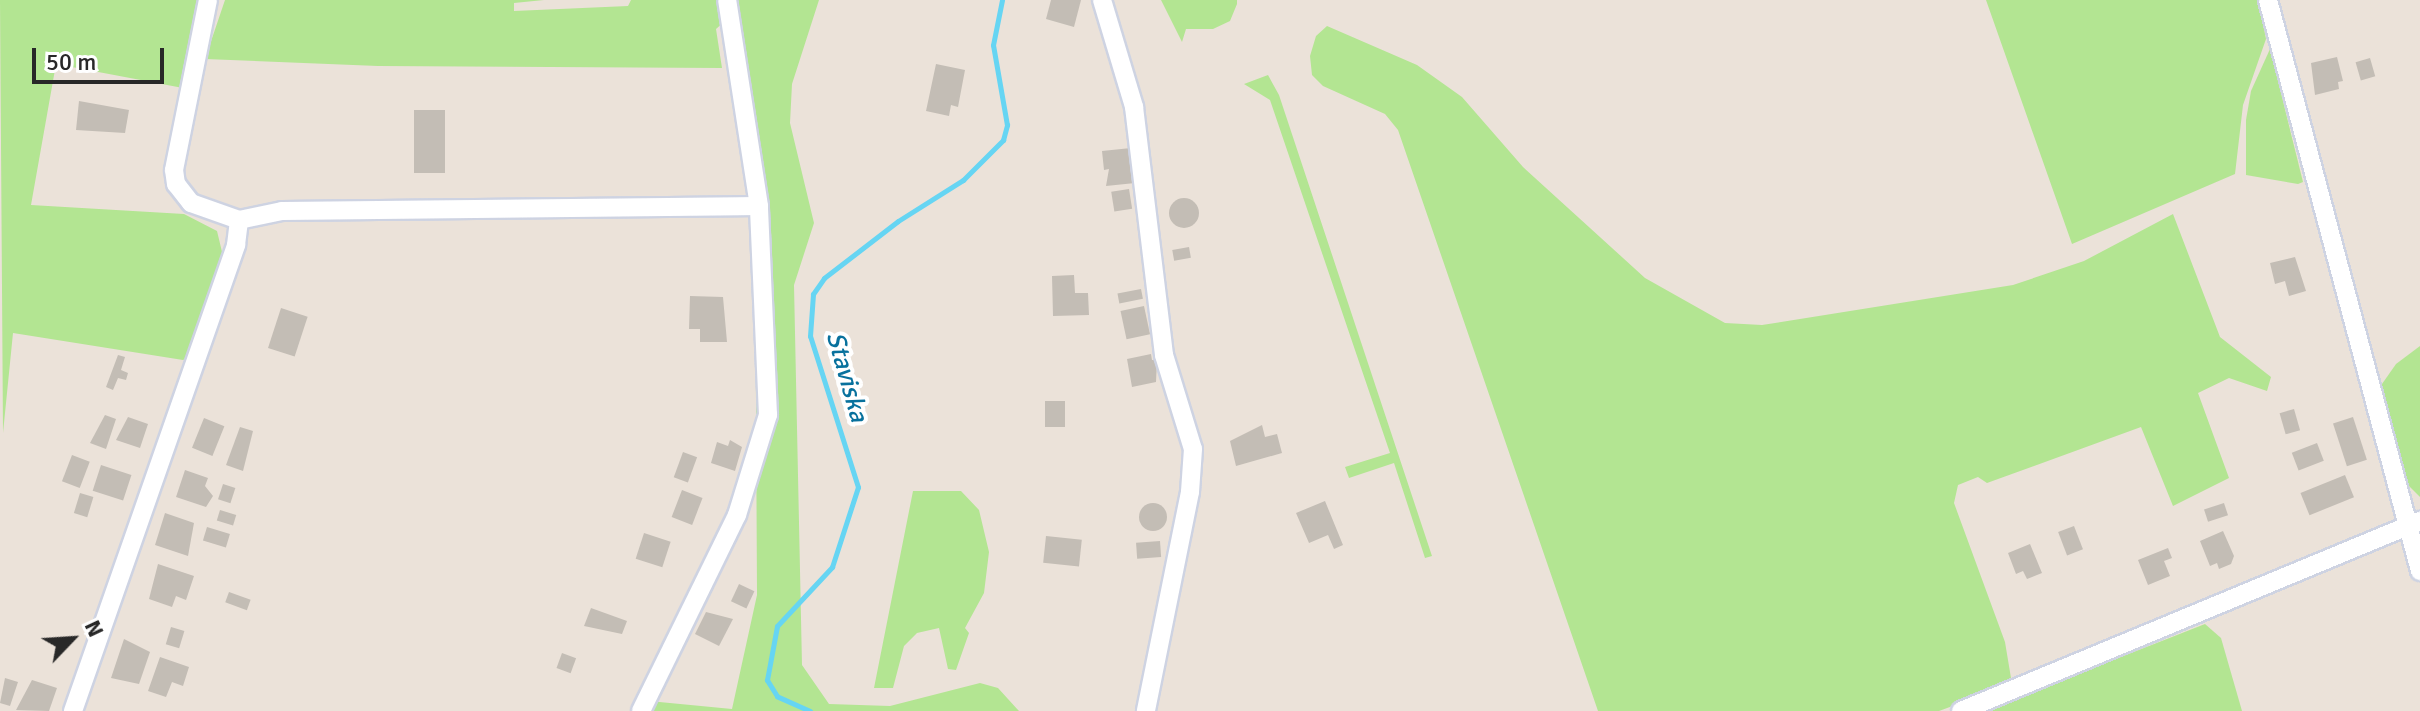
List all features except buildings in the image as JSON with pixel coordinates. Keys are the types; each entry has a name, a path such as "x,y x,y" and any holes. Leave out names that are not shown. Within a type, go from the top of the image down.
{"street":[{"path":"208,0 176,156 176,184 191,203 239,220 282,211 759,206"},
{"path":"641,711 737,515 768,415 759,206 727,0"},
{"path":"1102,0 1134,107 1164,355 1193,449 1190,492 1146,711"},
{"path":"2268,0 2413,525 2420,571"},
{"path":"73,711 236,245 239,220"},
{"path":"1961,711 2413,525"}],"green space":[{"path":"0,0 202,0 183,88 56,64 31,205 184,214 217,231 223,256 189,357 183,360 13,333 3,433"},
{"path":"225,0 544,0 514,3 514,11 628,6 631,0 719,0 725,21 716,29 722,68 378,66 205,59"},
{"path":"733,0 819,0 792,84 790,123 814,223 794,285 802,665 829,704 890,706 980,683 998,688 1019,711 645,711 649,701 732,709 757,595 755,212"},
{"path":"1161,0 1237,0 1237,4 1230,21 1213,29 1186,29 1182,42"},
{"path":"1986,0 2258,0 2266,39 2243,105 2235,174 2072,244"},
{"path":"1327,26 1417,65 1462,97 1523,167 1645,278 1725,323 1762,325 2013,285 2084,261 2173,214 2220,337 2271,377 2267,391 2229,378 2198,393 2229,478 2173,506 2141,427 1987,483 1978,477 1958,485 1954,503 2005,642 2012,684 1939,711 1598,711 1398,130 1385,114 1323,86 1312,75 1310,56 1316,36"},
{"path":"2270,49 2303,182 2298,184 2246,175 2246,120 2251,91"},
{"path":"1268,75 1279,95 1432,556 1425,558 1394,463 1349,478 1345,467 1390,453 1270,100 1244,84"},
{"path":"2420,346 2420,497 2399,476 2375,394 2396,364"},
{"path":"913,491 961,491 979,510 989,552 984,593 965,628 969,633 956,670 948,669 939,628 917,633 904,646 893,688 874,688"},
{"path":"2205,624 2221,638 2242,711 1984,711"}],"waterway":[{"name":"Staviska","path":"810,711 777,696 767,680 777,626 832,567 858,487 810,336 813,294 824,278 898,221 963,180 1003,140 1007,125 993,45 1002,0"}]}
